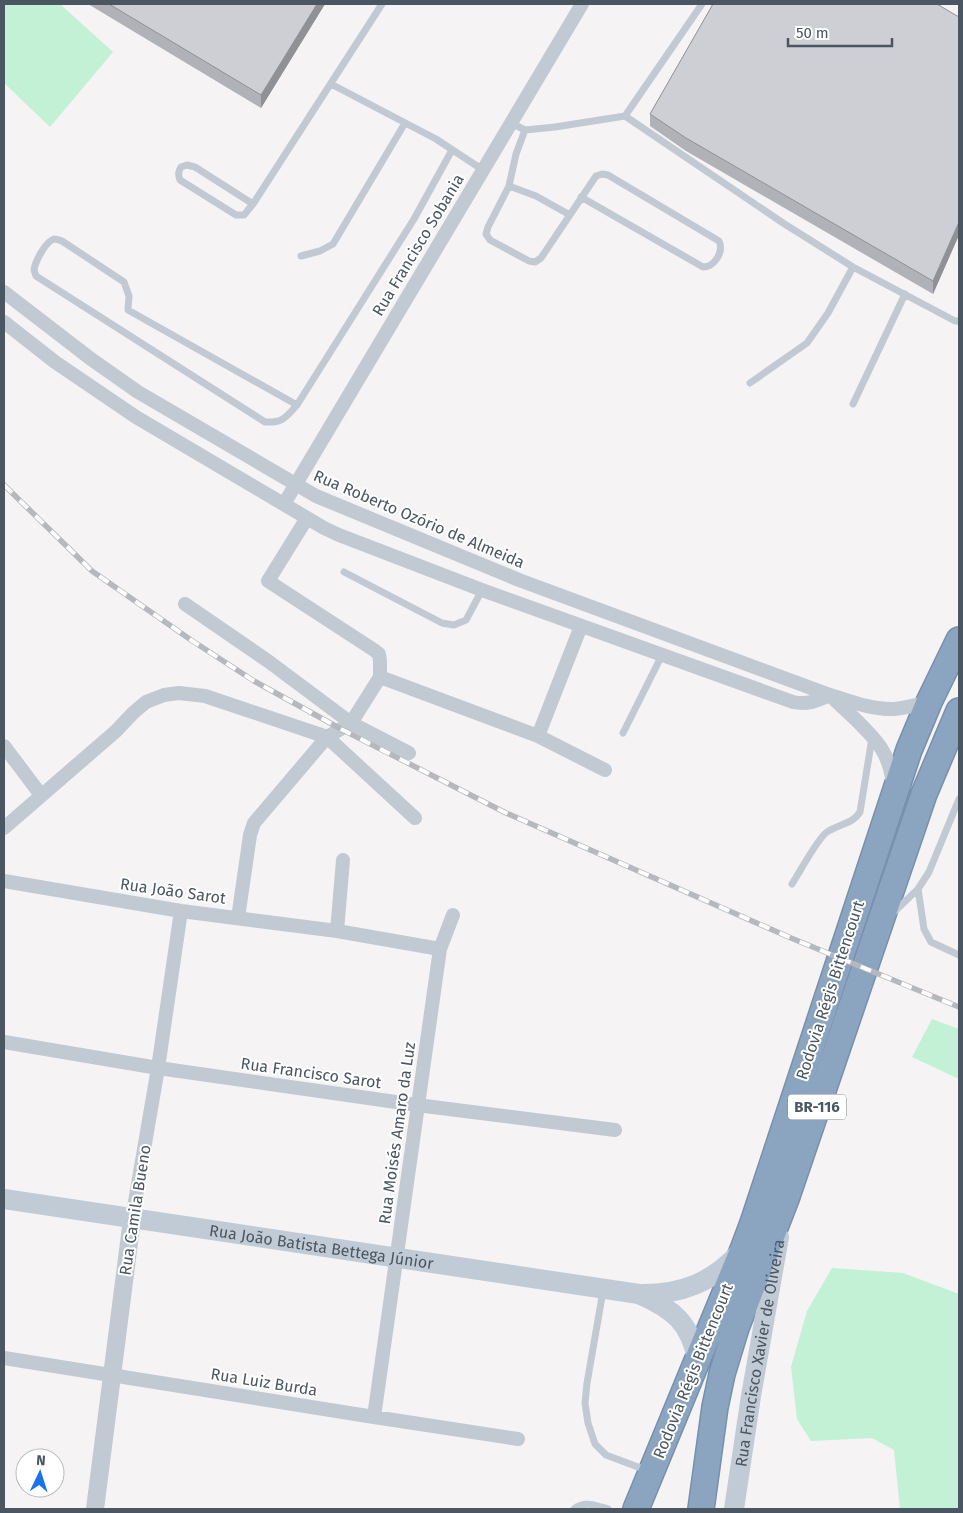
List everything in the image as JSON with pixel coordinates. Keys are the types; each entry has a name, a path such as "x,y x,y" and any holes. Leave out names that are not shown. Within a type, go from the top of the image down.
{"highway":[{"name":"Rodovia Régis Bittencourt","path":"636,1509 744,1247 915,733 959,640"},
{"name":"Rodovia Régis Bittencourt","path":"701,1509 715,1407 722,1374 736,1328 786,1199 924,794 959,712"}],"main road":[{"name":"Rua João Batista Bettega Júnior","path":"4,1199 639,1294 672,1292 703,1282 730,1263 744,1247"},
{"name":"Rua Francisco Xavier de Oliveira","path":"734,1509 750,1396 786,1199"},
{"name":"Rua João Batista Bettega Júnior","path":"639,1294 663,1306 678,1318 690,1334 698,1359"}],"street":[{"name":"Rua Francisco Sobania","path":"284,504 582,4"},
{"name":"Rua Roberto Ozório de Almeida","path":"5,295 138,392 295,485 335,505 491,569 856,704 893,709 929,702"},
{"path":"4,322 56,362 164,435 338,535 482,590 793,702 802,704 813,702 830,695"},
{"path":"107,398 120,380"},
{"path":"236,476 247,457"},
{"path":"238,918 250,835 254,823 327,737 351,723 380,677 379,654 268,581 307,518"},
{"path":"482,590 491,569"},
{"path":"185,604 268,660 351,723 409,753"},
{"path":"538,736 581,626"},
{"path":"662,655 670,636"},
{"path":"380,677 538,736 605,770"},
{"path":"4,828 116,732 146,702 164,695 179,693 205,696 327,737 415,818"},
{"name":"Rua Roberto Ozório de Almeida","path":"830,695 882,749 888,761 895,792"},
{"path":"4,746 41,795"},
{"path":"338,931 343,860"},
{"name":"Rua João Sarot","path":"4,881 181,911 338,931 440,949"},
{"name":"Rua Camila Bueno","path":"95,1509 132,1219 158,1068 181,911"},
{"name":"Rua Moisés Amaro da Luz","path":"374,1418 440,949 453,915"},
{"name":"Rua Francisco Sarot","path":"4,1042 158,1068 417,1105 614,1130"},
{"name":"Rua Luiz Burda","path":"4,1358 374,1418 518,1439"}],"lane":[{"path":"253,204 195,167 181,166 178,171 180,180 236,215 244,216 253,204 382,4"},
{"path":"625,116 702,4"},
{"path":"331,84 436,139 483,170"},
{"path":"511,123 525,130 625,116 783,223 853,267 955,321 959,321"},
{"path":"300,256 320,251 333,244 405,123"},
{"path":"525,130 516,154 509,186 488,227 486,234 490,240 529,261 535,262 541,258 581,197 596,176 602,174 608,175 719,241 722,246 721,251 712,265 703,267 581,197"},
{"path":"297,405 128,310 129,296 124,282 62,241 51,240 39,255 34,270 36,276 265,422 275,423 283,420 297,405 414,219 452,150"},
{"path":"509,186 536,196 570,215"},
{"path":"750,383 807,343 828,313 853,267"},
{"path":"852,404 905,294"},
{"path":"344,572 442,623 454,625 466,620 482,590"},
{"path":"623,733 662,655"},
{"path":"792,884 820,838 828,831 857,818 860,812 872,738"},
{"path":"879,926 918,889 929,872 959,799"},
{"path":"918,889 924,929 931,942 959,955"},
{"path":"604,1289 587,1383 586,1403 588,1422 596,1444 606,1455 651,1472"},
{"path":"574,1509 580,1504 590,1504 608,1509"}],"green space":[{"path":"4,4 60,4 113,52 50,127 4,83"},
{"path":"932,1019 959,1029 959,1079 912,1057"},
{"path":"832,1268 903,1273 959,1294 959,1509 900,1509 894,1450 872,1438 811,1441 797,1419 791,1367 807,1311"}],"building":[{"path":"109,4 317,4 261,95"},
{"path":"713,4 937,4 959,17 959,222 933,281 686,138 650,114"}],"railway":[{"path":"4,485 92,571 254,681 341,729 504,812 791,938 959,1007"}]}
